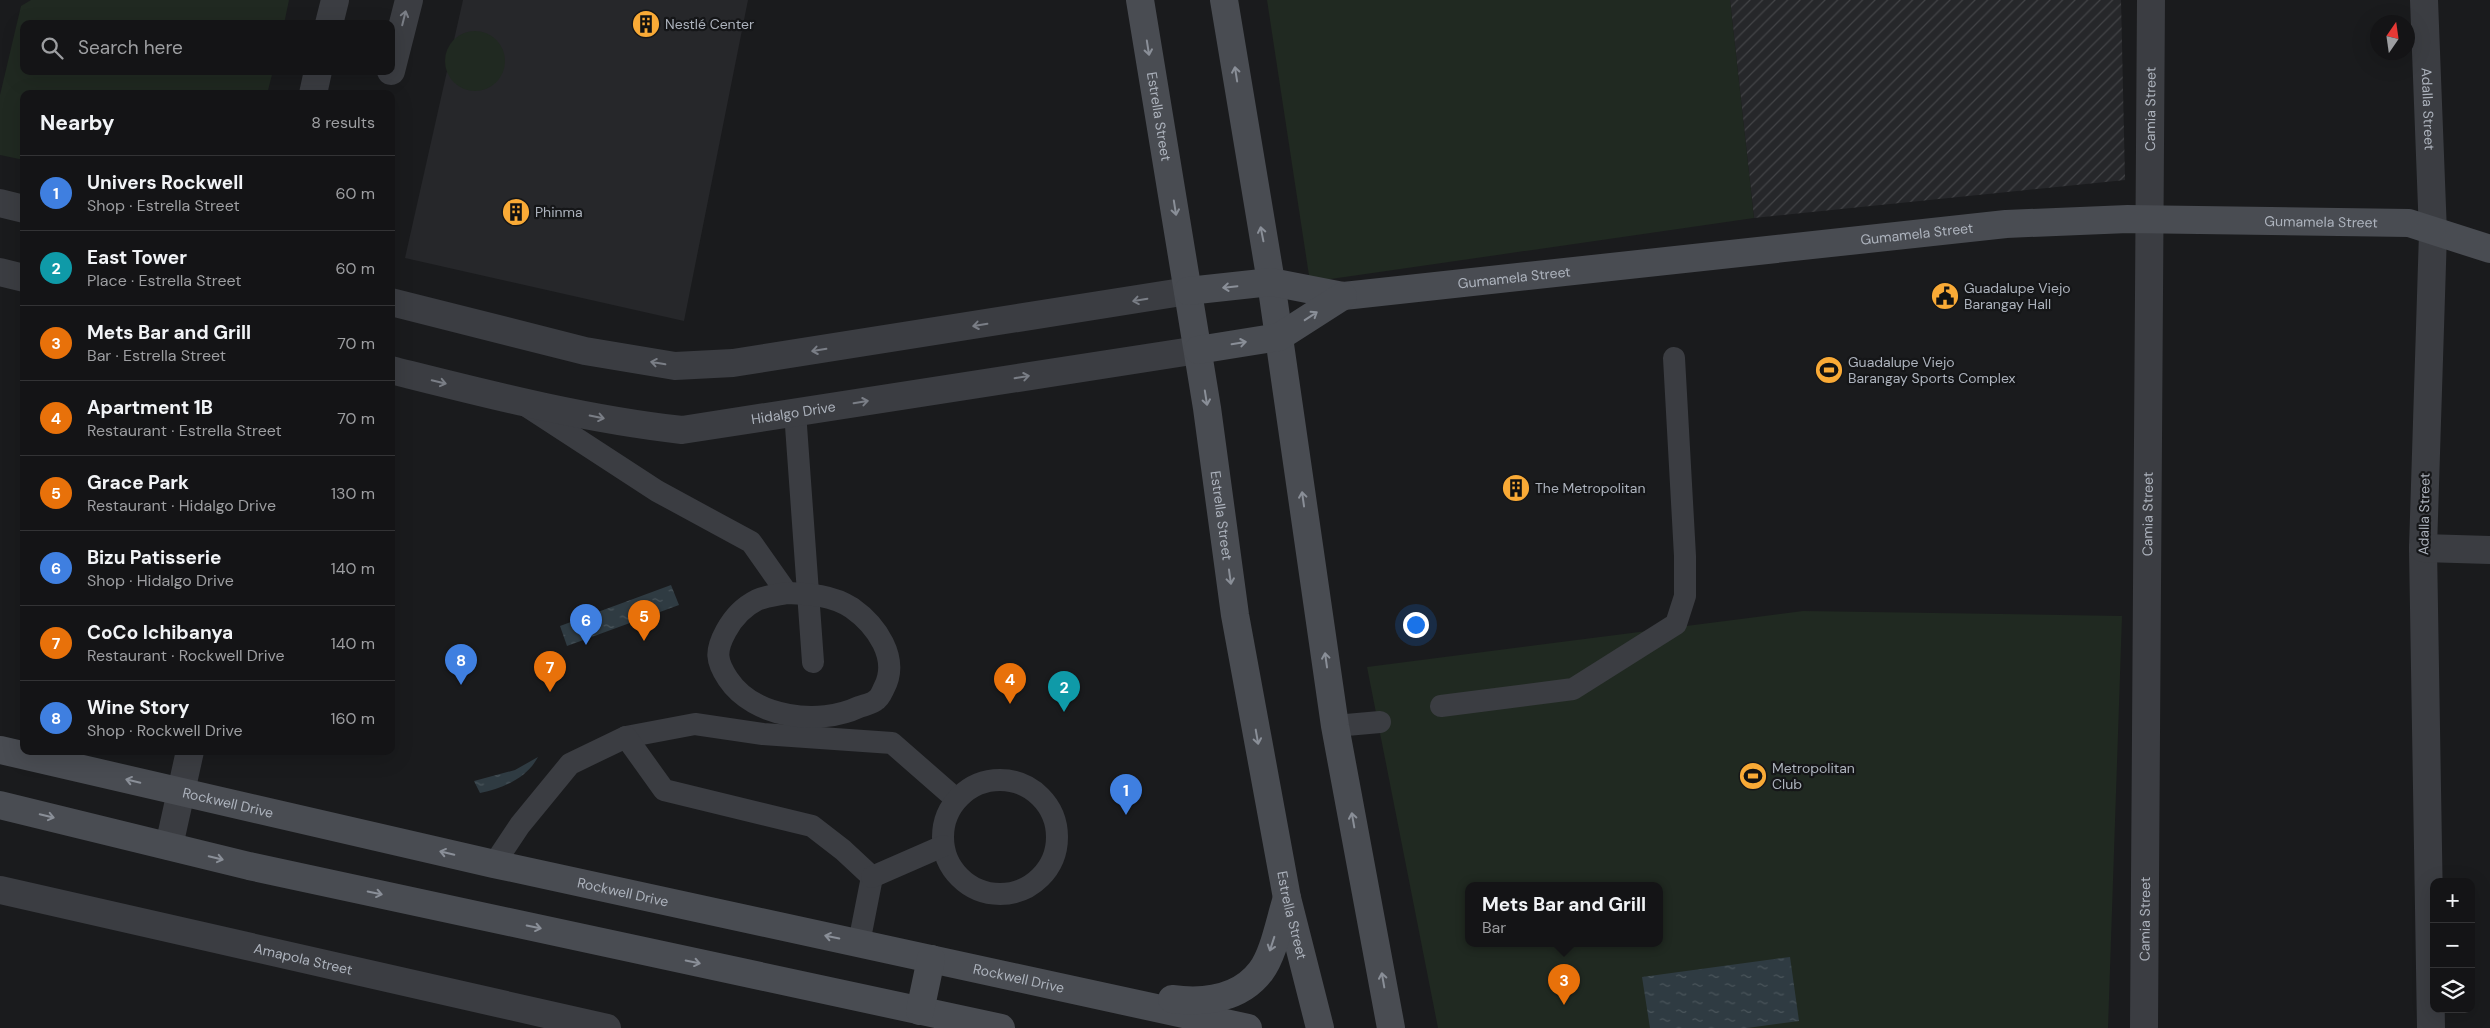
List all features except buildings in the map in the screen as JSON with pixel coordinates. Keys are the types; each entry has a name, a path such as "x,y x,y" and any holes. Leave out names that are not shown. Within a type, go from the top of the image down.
{"main road":[{"name":"Estrella Street","path":"1140,0 1198,350 1235,615 1287,898 1320,1028"},
{"path":"1224,0 1272,282 1336,726 1392,1028"},
{"name":"Gumamela Street","path":"1188,291 1272,282 1343,296 2006,224 2151,218 2409,224 2433,233 2490,249"},
{"name":"Gumamela Street","path":"1198,350 1279,337 1343,296"},
{"name":"Rockwell Drive","path":"0,750 20,755"},
{"name":"Rockwell Drive","path":"21,755 494,864 1248,1028"},
{"path":"0,805 249,866 1001,1028"},
{"path":"1081,992 1195,1002 1222,998 1249,984 1262,970 1287,898"},
{"path":"920,1011 931,959"}],"street":[{"path":"330,20 334,0"},
{"path":"395,54 408,0"},
{"name":"Camia Street","path":"2144,1028 2151,0"},
{"name":"Adalla Street","path":"2424,0 2433,233 2423,548 2431,1028"},
{"path":"314,90 317,75"},
{"path":"387,90 390,75"},
{"path":"0,203 20,209"},
{"path":"0,272 20,277"},
{"path":"395,303 585,351 675,366 733,363 1188,291"},
{"name":"Hidalgo Drive","path":"395,371 522,402 633,425 682,430 1198,350"},
{"path":"2423,548 2490,550"},
{"path":"169,846 189,755"},
{"name":"Amapola Street","path":"0,890 607,1028"}],"lane":[{"path":"1441,706 1573,689 1676,624 1685,596 1685,556 1674,358"},
{"path":"522,402 657,491 751,542 787,593"},
{"path":"795,412 813,662"},
{"path":"787,593 820,594 851,608 875,628 888,653 889,667 888,681 877,700 847,713 818,717 790,715 760,706 734,688 718,664 720,643 733,618 757,600 787,593"},
{"path":"1336,726 1380,722"},
{"path":"494,864 520,825 570,764 626,737 695,724 764,734 892,743 956,799"},
{"path":"626,737 664,790 812,826 844,850 872,877"},
{"path":"990,780 1010,781 1028,787 1043,799 1053,815 1058,834 1055,853 1047,871 1033,884 1016,893 996,895 977,890 961,880 949,864 943,846 943,830 947,813 956,799 972,787 990,780"},
{"path":"872,877 943,846"},
{"path":"859,943 872,877"}],"shaded area":[{"path":"31,0 289,0 285,20 20,20 20,75 272,75 268,90 20,90 20,159 0,155 0,95 21,6"},
{"path":"463,0 748,0 684,321 405,258"},
{"path":"1267,0 1730,0 1754,218 1310,282"},
{"path":"1730,0 2121,0 2125,180 1754,218"},
{"path":"475,31 492,36 500,44 505,61 500,78 492,86 475,91 458,86 450,78 445,61 450,44 458,36"},
{"name":"Metropolitan Club","path":"1803,611 2122,616 2108,1028 1438,1028 1367,667"}],"water":[{"path":"671,585 679,605 567,646 560,626"},
{"path":"538,757 533,765 520,777 497,788 480,793 474,781 515,770"},
{"path":"1790,957 1799,1021 1747,1028 1650,1028 1642,977"}],"place":[{"name":"Nestlé Center","path":"646,24"},
{"name":"Phinma","path":"516,212"},
{"name":"Guadalupe Viejo Barangay Hall","path":"1945,296"},
{"name":"Guadalupe Viejo Barangay Sports Complex","path":"1829,370"},
{"name":"The Metropolitan","path":"1516,488"},
{"name":"Grace Park","path":"644,641"},
{"name":"Bizu Patisserie","path":"586,645"},
{"name":"Wine Story","path":"461,685"},
{"name":"CoCo Ichibanya","path":"550,692"},
{"name":"Apartment 1B","path":"1010,704"},
{"name":"East Tower","path":"1064,712"},
{"name":"Metropolitan Club","path":"1753,776"},
{"name":"Univers Rockwell","path":"1126,815"},
{"name":"Mets Bar and Grill","path":"1564,1005"}]}
